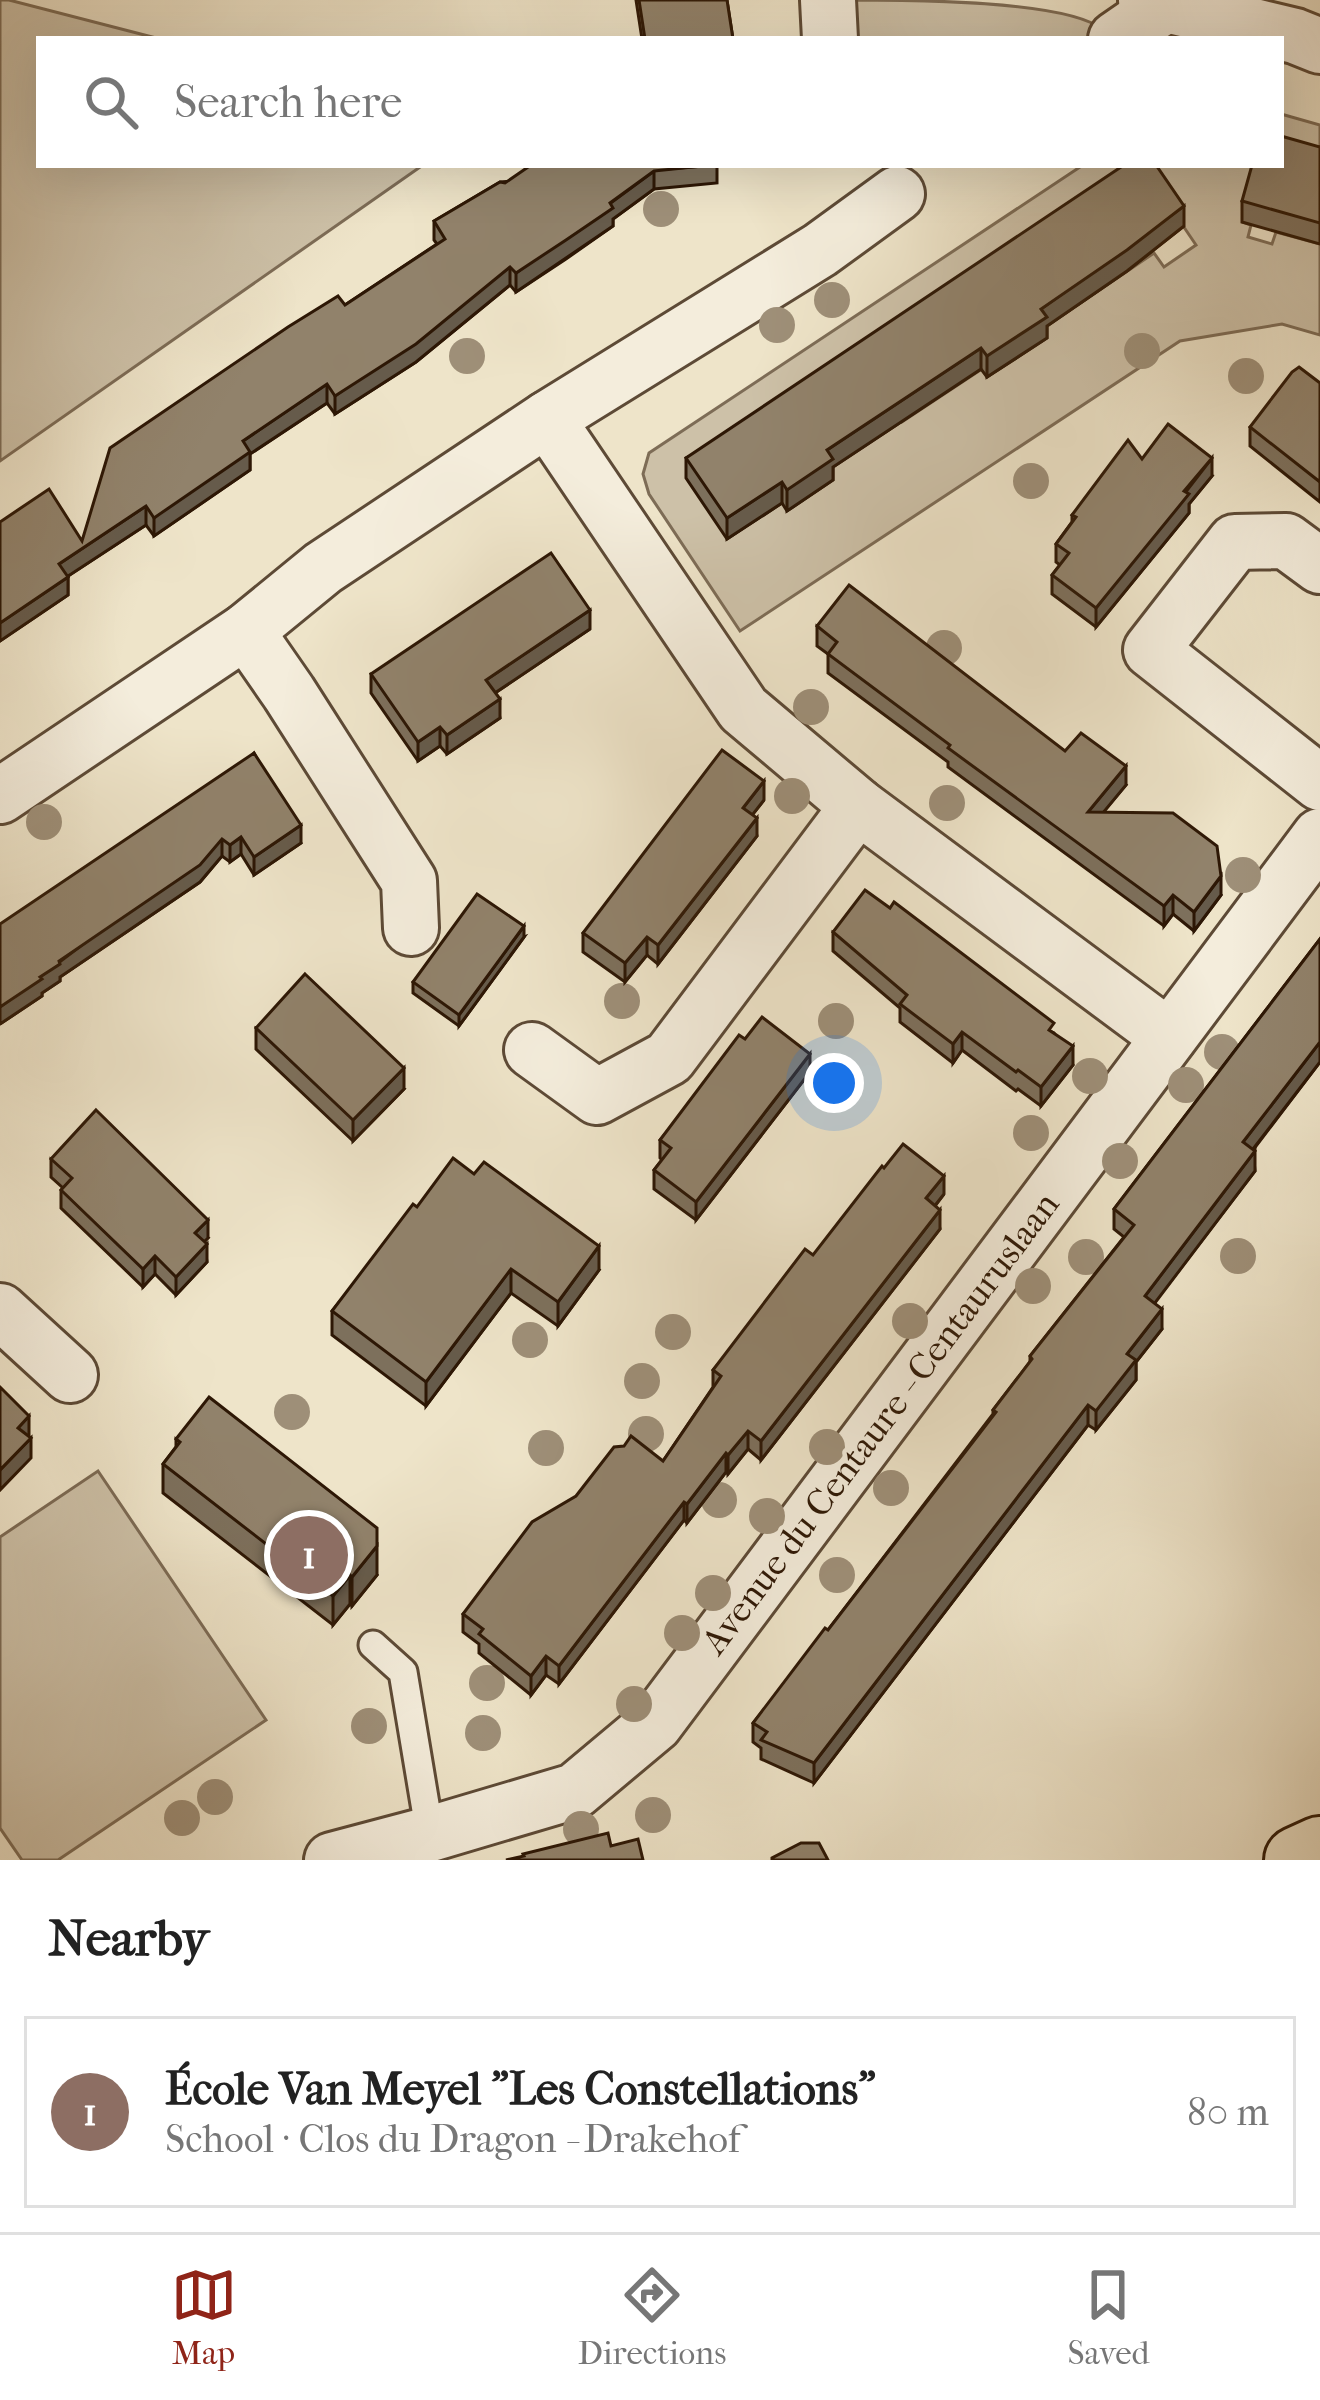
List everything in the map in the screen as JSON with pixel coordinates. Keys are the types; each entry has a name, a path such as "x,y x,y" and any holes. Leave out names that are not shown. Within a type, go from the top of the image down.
{"highway":[{"path":"1298,1860 1320,1851"},
{"path":"1309,1860 1320,1851"}],"street":[{"path":"828,0 830,36"},
{"path":"1119,36 1156,3 1312,37"},
{"path":"0,796 246,631 323,568 547,419 820,250 902,175"},
{"path":"547,419 743,710 858,806 1169,1037"},
{"path":"1320,566 1286,541 1235,542 1150,650 1320,783"},
{"path":"246,631 410,881 411,928"},
{"path":"532,1050 597,1097 669,1058 858,806"},
{"name":"Avenue du Centaure - Centauruslaan","path":"332,1860 574,1791 655,1724 1320,836"},
{"path":"0,1311 70,1375"}],"lane":[{"path":"374,1646 403,1672 430,1834"}],"shaded area":[{"path":"0,0 148,36 36,36 36,168 419,168 0,461"},
{"path":"853,0 1023,7 1085,20 1103,30 1094,36 853,36"},
{"path":"1284,115 1320,125 1320,168 1284,158"},
{"path":"1078,168 1257,168 1243,222 1251,225 1248,237 1272,244 1276,232 1320,244 1320,335 1282,324 1180,341 740,631 649,494 643,474 649,453","holes":["1146,171 1196,245 1164,267 1154,253 1076,306","862,361 1009,361 987,377 982,369 902,422"]},
{"path":"98,1471 266,1720 58,1860 22,1860 0,1828 0,1537"}],"building":[{"path":"639,0 727,0 733,36 645,36"},
{"path":"1284,137 1320,147 1320,223 1242,201 1251,168 1284,168"},
{"path":"527,168 683,168 654,171 610,203 613,208 516,273 510,267 416,344 335,396 327,384 243,441 250,452 154,518 146,506 59,564 68,577 0,623 0,522 49,489 82,541 110,448 288,327 338,296 345,305 445,239 434,221"},
{"path":"1120,168 1158,168 1184,206 1041,309 1047,317 987,356 981,348 827,450 833,459 787,490 782,482 727,518 686,458"},
{"path":"1299,367 1320,383 1320,482 1250,427"},
{"path":"1168,424 1212,458 1184,491 1189,494 1096,608 1052,575 1069,553 1056,544 1128,440 1142,459"},
{"path":"551,553 590,610 486,680 500,699 447,735 440,727 418,742 371,674"},
{"path":"849,585 1065,751 1081,733 1126,766 1088,812 1173,813 1217,846 1221,876 1194,912 1173,895 1164,906 828,654 837,642 817,626"},
{"path":"722,750 764,781 743,808 757,818 658,945 647,937 625,963 583,933"},
{"path":"254,753 301,825 254,857 241,837 230,845 222,839 200,865 0,1007 0,924"},
{"path":"865,890 890,908 894,902 1054,1023 1049,1030 1073,1046 1041,1087 962,1032 953,1044 900,1004 907,995 833,932"},
{"path":"477,894 524,926 459,1015 413,982"},
{"path":"1320,939 1320,1042 1243,1142 1255,1151 1145,1296 1162,1309 1127,1354 1136,1360 1096,1411 1088,1405 814,1763 761,1740 767,1732 753,1723 996,1412 993,1410 1030,1356 1134,1225 1114,1209"},
{"path":"305,974 404,1068 353,1120 256,1028"},
{"path":"762,1017 810,1054 696,1202 654,1170 671,1148 660,1140 739,1035 745,1039"},
{"path":"96,1110 208,1220 195,1233 207,1244 176,1277 155,1256 143,1269 61,1190 72,1178 51,1159"},
{"path":"903,1144 944,1176 926,1198 940,1210 761,1441 748,1431 726,1453 559,1666 546,1656 531,1676 479,1634 483,1629 463,1614 532,1522 576,1496 614,1447 624,1446 631,1436 663,1461 721,1376 713,1370 805,1249 813,1255"},
{"path":"453,1158 474,1174 484,1162 599,1246 558,1302 511,1269 426,1382 332,1311"},
{"path":"0,1387 29,1416 18,1428 31,1438 0,1470"},
{"path":"209,1397 377,1528 377,1546 333,1596 163,1464"},
{"path":"608,1833 611,1846 638,1839 643,1860 506,1860 523,1854"},
{"path":"801,1843 819,1843 828,1860 772,1860 772,1858"}],"place":[{"name":"École Van Meyel \"Les Constellations\"","path":"309,1555"}]}
